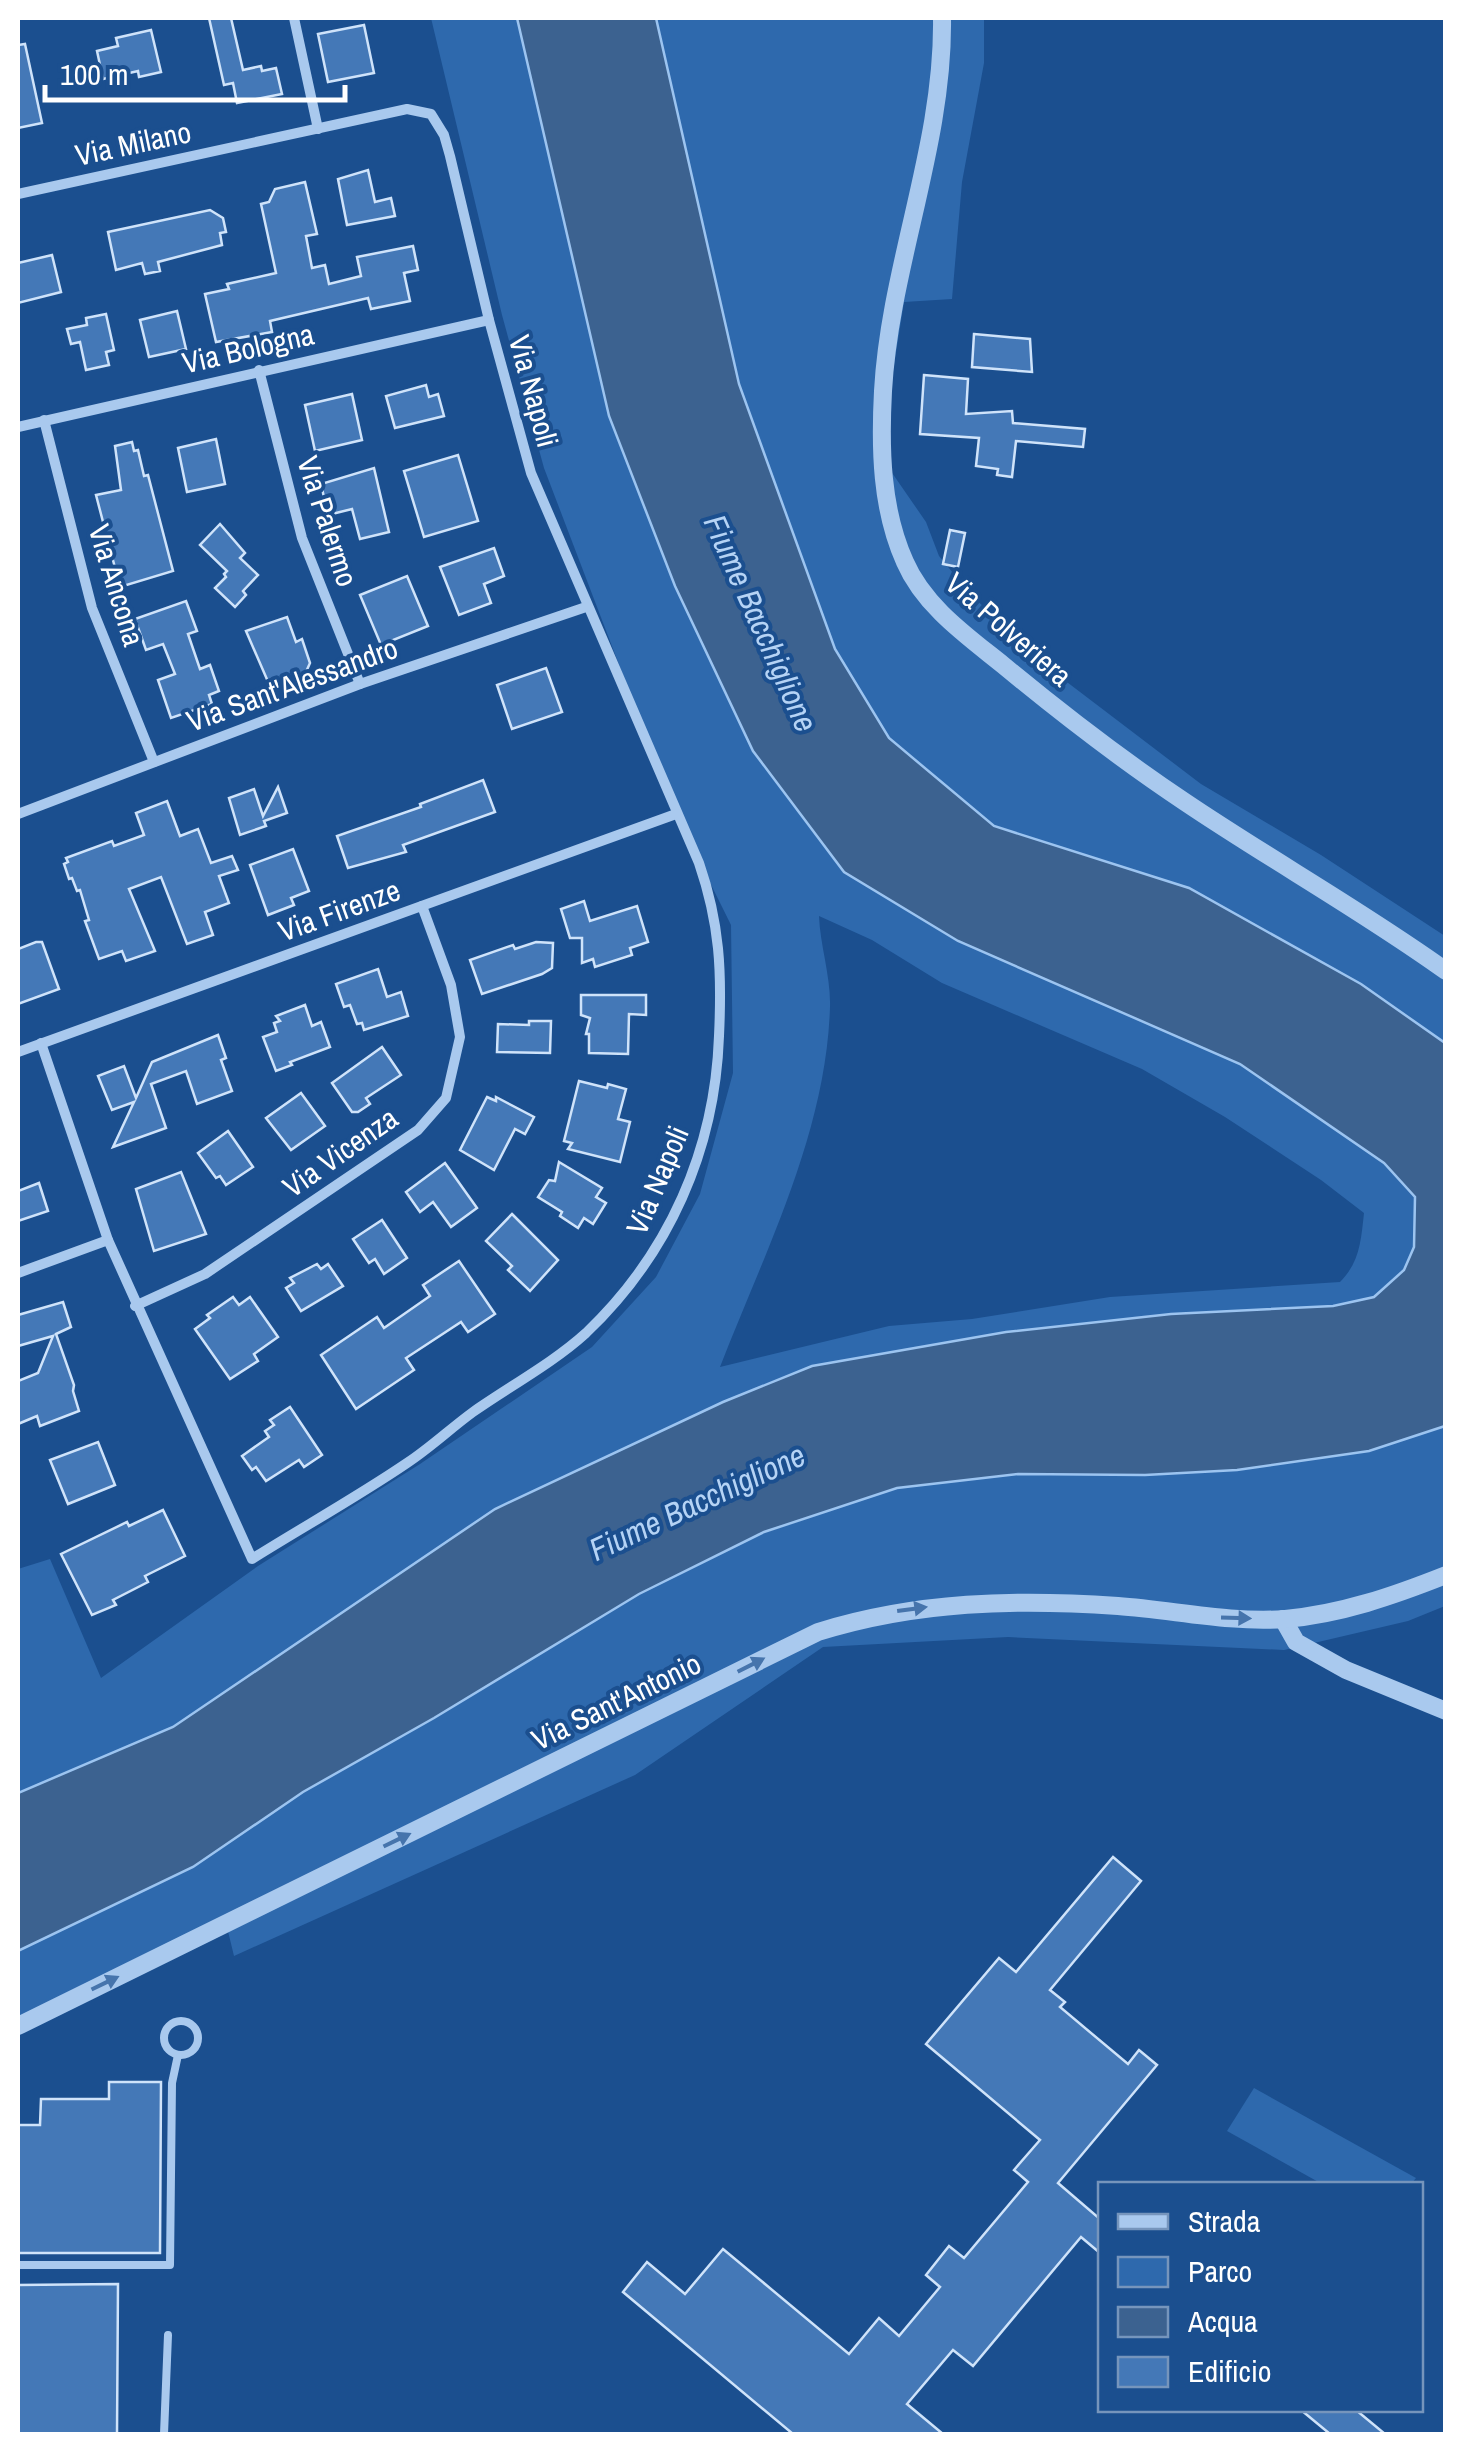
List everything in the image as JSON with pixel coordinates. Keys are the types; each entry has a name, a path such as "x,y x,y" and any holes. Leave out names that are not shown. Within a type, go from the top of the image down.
{"street":[{"path":"294,18 318,129"},
{"name":"Via Polveriera","path":"942,18 938,96 883,386 882,469 891,524 905,564 924,594 957,627 1036,692 1185,802 1446,970"},
{"name":"Via Milano","path":"18,194 407,109 431,114"},
{"name":"Via Napoli","path":"41,1043 108,1240 252,1559 409,1462 584,1335 645,1268 688,1188 707,1132 718,1073 721,952 713,904 531,473 444,136 431,114"},
{"name":"Via Bologna","path":"18,427 489,320"},
{"name":"Via Palermo","path":"259,370 302,538 360,684"},
{"name":"Via Ancona","path":"44,420 92,608 154,762"},
{"name":"Via Sant'Alessandro","path":"18,814 360,684 586,606"},
{"name":"Via Firenze","path":"18,1052 676,814"},
{"name":"Via Vicenza","path":"135,1306 205,1274 418,1130 446,1098 460,1036 451,984 422,906"},
{"path":"18,1273 108,1240"},
{"name":"Via Sant'Antonio","path":"18,2026 818,1632 870,1616 1012,1600 1283,1619 1344,1611 1446,1575"},
{"path":"1283,1619 1296,1642 1346,1670 1446,1711"}],"lane":[{"path":"178,2020 190,2023 197,2032 197,2044 189,2053 178,2054 168,2048 164,2037 168,2026 178,2020"},
{"path":"18,2265 170,2264 172,2084 178,2054"},
{"path":"164,2434 168,2336"}],"green space":[{"path":"431,18 517,18 544,123 844,872 958,941 1240,1064 1385,1163 1415,1196 1414,1247 1404,1270 1374,1297 1333,1306 1171,1314 495,1509 173,1727 18,1793 18,1569 50,1559 101,1678 258,1566 420,1464 592,1347 656,1277 700,1194 733,1073 731,925 676,814 544,468 502,315","holes":["819,916 872,940 942,983 1142,1069 1321,1180 1364,1213 1352,1267 1340,1282 1110,1297 972,1319 889,1326 720,1367 774,1236 817,1101 830,1007"]},
{"path":"656,18 984,18 984,63 962,182 952,299 904,302 891,384 888,467 926,522 939,556 972,596 1059,676 1201,784 1321,855 1445,936 1445,1043 1361,984 1189,888 994,826 889,738 835,649 739,384"},
{"path":"1445,1426 1445,1606 1408,1621 1284,1650 1008,1637 823,1647 635,1775 234,1956 226,1923 18,2024 18,1951 193,1867 303,1792 639,1594 764,1533 897,1488 1018,1474 1145,1475 1237,1470 1369,1451"},
{"path":"1254,2088 1416,2178 1413,2182 1318,2182 1227,2131"}],"water":[{"name":"Fiume Bacchiglione","path":"517,18 656,18 739,384 835,649 889,738 994,826 1189,888 1361,984 1445,1043 1445,1426 1369,1451 1237,1470 1145,1475 1018,1474 897,1488 764,1532 639,1594 303,1792 193,1867 18,1951 18,1793 173,1727 495,1509 723,1402 812,1366 1006,1332 1171,1314 1333,1306 1374,1297 1404,1270 1414,1247 1415,1197 1384,1163 1240,1064 958,941 844,872 753,751 675,586 609,416"}],"building":[{"path":"209,18 231,18 243,70 276,68 282,94 237,103 233,83 224,85"},
{"path":"364,25 374,73 328,82 318,34"},
{"path":"151,30 161,72 139,77 138,71 103,79 97,51 118,46 116,38"},
{"path":"25,44 42,123 18,128 18,45"},
{"path":"368,170 375,202 391,198 395,216 347,225 338,179"},
{"path":"305,182 317,234 306,236 312,268 325,265 329,284 361,276 357,257 413,246 418,270 404,273 410,301 371,309 368,298 270,321 272,332 216,342 205,294 229,289 227,284 276,273 261,204 269,202 275,189"},
{"path":"210,210 223,218 226,232 220,233 222,245 158,262 160,271 145,274 142,263 116,270 108,232"},
{"path":"52,255 61,292 18,303 18,263"},
{"path":"177,311 186,349 149,357 140,320"},
{"path":"106,314 114,350 106,352 109,365 86,370 80,342 71,344 67,329 87,325 86,318"},
{"path":"974,334 1030,339 1032,372 972,367"},
{"path":"924,375 968,379 966,414 1012,411 1013,423 1085,429 1083,447 1016,441 1012,477 997,475 998,469 976,466 979,438 920,434"},
{"path":"426,385 429,397 438,394 444,416 395,428 386,396"},
{"path":"352,394 362,440 315,451 305,405"},
{"path":"216,439 225,484 187,492 178,448"},
{"path":"132,442 144,476 148,475 173,571 120,587 96,495 121,490 115,446"},
{"path":"458,455 478,521 424,537 404,471"},
{"path":"374,468 389,532 360,539 352,509 328,515 321,484"},
{"path":"220,524 245,553 240,558 258,575 235,607 215,588 227,571 200,545"},
{"path":"950,530 965,533 958,567 943,564"},
{"path":"494,548 504,576 484,584 491,603 459,615 440,567"},
{"path":"407,576 428,626 381,645 360,595"},
{"path":"186,601 197,631 188,634 200,669 210,665 219,691 209,695 212,704 171,718 158,680 175,674 163,644 146,650 135,619"},
{"path":"287,617 296,642 302,639 310,663 306,672 269,684 246,631"},
{"path":"546,668 562,712 512,729 497,685"},
{"path":"483,780 495,812 403,845 406,852 348,868 337,836 421,807 420,804"},
{"path":"278,787 287,813 240,835 229,798 254,789 263,816"},
{"path":"167,801 180,836 198,829 211,863 232,856 238,870 219,876 229,903 205,912 213,935 187,944 161,877 129,889 155,951 126,961 122,951 99,959 85,921 89,920 80,890 69,879 64,864 68,862 66,858 112,841 114,846 144,835 136,813"},
{"path":"293,849 309,891 291,898 294,905 268,915 250,865"},
{"path":"584,901 590,921 637,906 648,942 630,948 632,955 595,967 593,959 582,963 582,938 570,938 561,909"},
{"path":"42,942 59,989 18,1004 18,949"},
{"path":"536,942 553,943 552,968 482,994 470,960 513,945 515,949"},
{"path":"378,969 387,997 401,992 408,1016 364,1030 362,1023 357,1024 350,1005 344,1007 336,984"},
{"path":"581,995 646,995 646,1015 629,1014 628,1054 589,1053 586,1034 590,1018 581,1015"},
{"path":"305,1005 312,1026 321,1022 330,1047 276,1071 263,1037 277,1032 274,1023 280,1021 276,1016"},
{"path":"529,1021 551,1021 550,1053 497,1052 498,1024 529,1025"},
{"path":"218,1035 226,1058 221,1060 232,1091 197,1104 186,1071 151,1084 166,1128 113,1147 134,1102 112,1110 98,1076 124,1066 136,1098 152,1062"},
{"path":"382,1047 401,1075 366,1098 370,1104 352,1112 332,1083"},
{"path":"579,1081 626,1089 618,1119 630,1122 620,1162 568,1149 572,1143 564,1141"},
{"path":"301,1093 325,1126 291,1150 266,1118"},
{"path":"487,1097 496,1101 496,1097 534,1117 525,1134 515,1129 494,1170 460,1150"},
{"path":"228,1131 253,1167 226,1185 198,1153"},
{"path":"559,1162 602,1188 596,1197 606,1203 593,1224 584,1218 578,1228 538,1197 549,1180 555,1181"},
{"path":"445,1163 477,1208 451,1227 433,1202 420,1212 406,1192"},
{"path":"181,1172 206,1234 154,1251 136,1189"},
{"path":"39,1183 48,1211 18,1221 18,1191"},
{"path":"512,1214 558,1260 530,1291 508,1270 512,1266 486,1241"},
{"path":"382,1220 407,1258 384,1274 375,1259 369,1263 353,1239"},
{"path":"459,1261 495,1314 468,1332 461,1322 406,1358 414,1370 356,1409 321,1355 377,1317 384,1328 430,1296 423,1285"},
{"path":"317,1264 321,1269 328,1264 343,1286 301,1311 286,1288 294,1283 290,1278"},
{"path":"233,1297 239,1305 250,1297 278,1337 254,1354 258,1361 230,1379 195,1329"},
{"path":"63,1302 71,1327 56,1334 79,1411 40,1426 37,1416 18,1424 18,1381 38,1373 53,1336 18,1346 18,1315"},
{"path":"290,1407 322,1455 304,1467 299,1460 266,1481 242,1456 269,1437 265,1431 274,1425 270,1420"},
{"path":"98,1442 115,1485 68,1504 50,1460"},
{"path":"163,1510 185,1556 145,1576 148,1582 113,1600 116,1605 92,1615 61,1554 127,1522 129,1526"},
{"path":"1113,1857 1141,1881 1050,1990 1065,2002 1060,2007 1128,2064 1139,2050 1157,2065 1058,2183 1098,2217 1098,2251 1081,2237 973,2366 953,2350 907,2404 943,2434 793,2434 623,2292 647,2262 685,2294 723,2249 849,2354 879,2318 899,2336 940,2287 926,2275 949,2246 964,2258 1028,2182 1014,2170 1040,2140 926,2044 999,1958 1016,1972"},
{"path":"109,2082 161,2082 160,2253 18,2253 18,2125 40,2125 41,2099 109,2099"},
{"path":"118,2284 117,2434 18,2434 18,2285"},
{"path":"1303,2412 1358,2412 1385,2434 1330,2434"}]}
